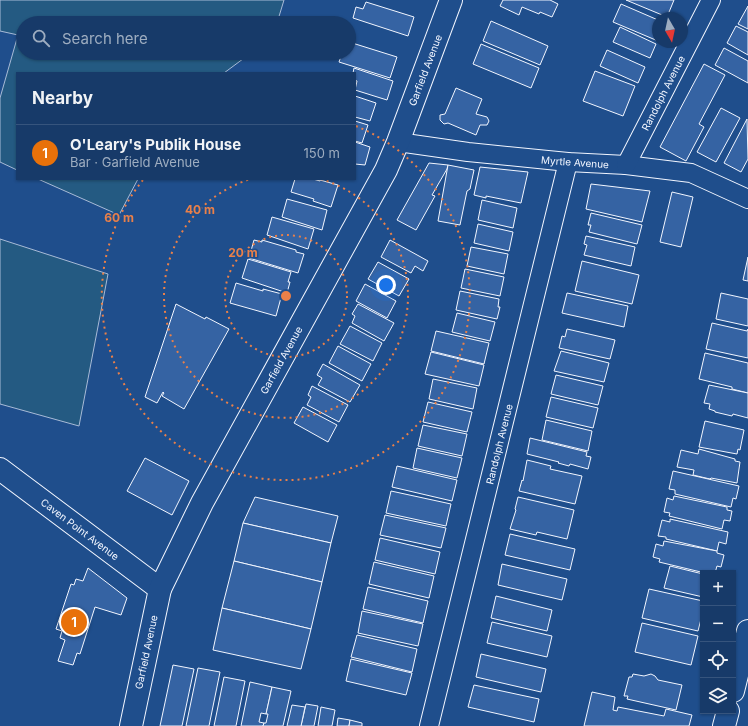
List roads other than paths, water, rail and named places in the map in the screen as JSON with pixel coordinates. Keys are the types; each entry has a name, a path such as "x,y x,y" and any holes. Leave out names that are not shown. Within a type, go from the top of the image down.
{"main road":[{"name":"Garfield Avenue","path":"130,726 160,589 202,503 386,170 452,0"},
{"name":"Caven Point Avenue","path":"0,469 160,589"},
{"path":"736,679 748,631"},
{"path":"724,726 727,714"}],"street":[{"name":"Randolph Avenue","path":"626,165 711,0"},
{"name":"Myrtle Avenue","path":"398,142 468,152 568,162 626,165 692,173 748,199"},
{"name":"Randolph Avenue","path":"429,726 568,162"}],"place":[{"name":"O'Leary's Publik House","path":"74,622"}]}
